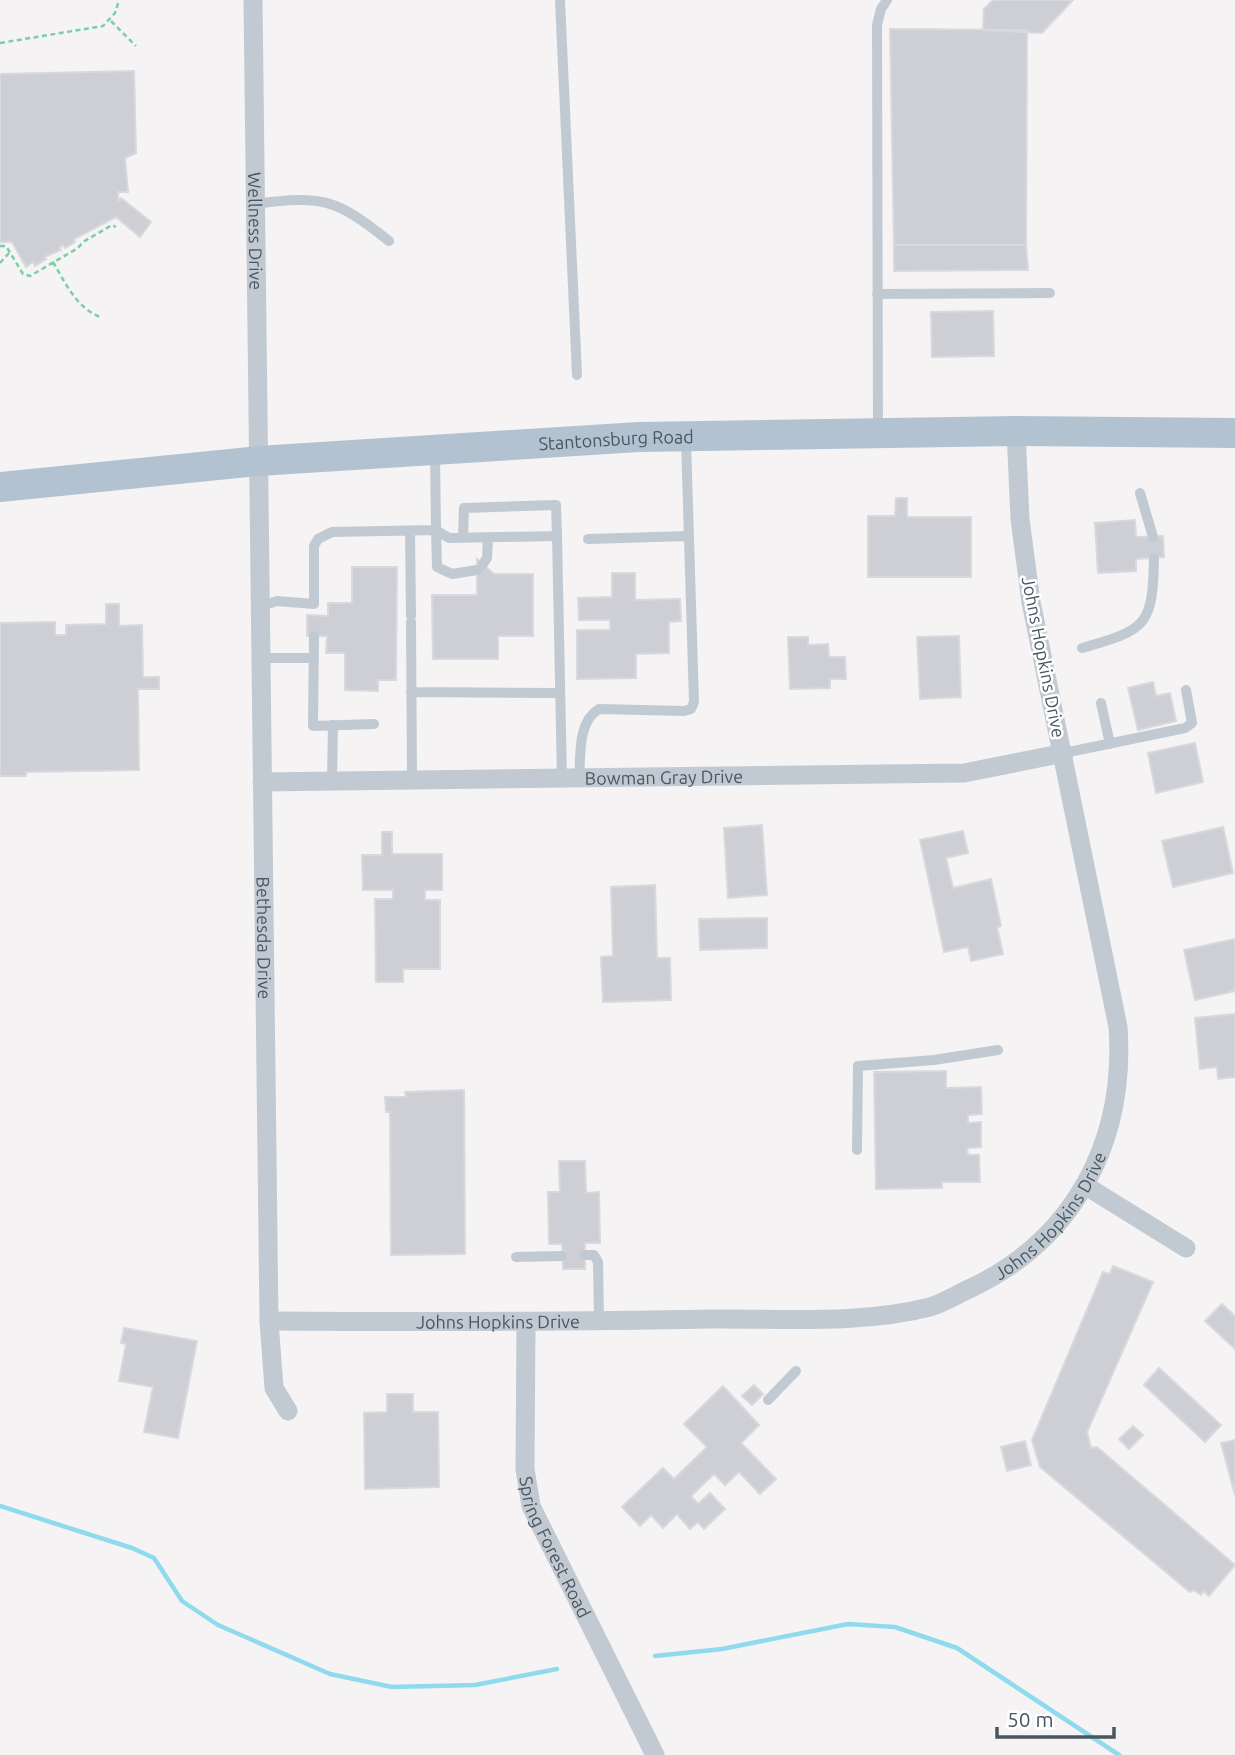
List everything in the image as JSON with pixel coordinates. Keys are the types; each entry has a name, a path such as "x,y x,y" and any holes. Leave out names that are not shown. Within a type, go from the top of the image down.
{"main road":[{"name":"Stantonsburg Road","path":"0,487 258,460 685,437 1016,431 1235,433"}],"street":[{"name":"Wellness Drive","path":"253,0 258,460"},
{"name":"Johns Hopkins Drive","path":"269,1321 526,1322 873,1317 932,1306 987,1281 1026,1255 1056,1227 1086,1186 1113,1117 1121,1068 1118,1027 1031,602 1020,519 1016,431"},
{"name":"Bethesda Drive","path":"258,460 269,1321 274,1388 288,1411"},
{"name":"Bowman Gray Drive","path":"261,782 964,773 1064,753"},
{"path":"1086,1186 1186,1248"},
{"name":"Spring Forest Road","path":"526,1322 524,1469 531,1506 655,1755"}],"lane":[{"path":"560,0 577,375"},
{"path":"878,434 877,25 887,0"},
{"path":"255,204 317,200 339,205 389,241"},
{"path":"877,294 1050,293"},
{"path":"571,779 584,727 591,714 598,709 684,711 691,709 694,702 685,437"},
{"path":"435,450 437,567 452,574 480,567 487,558 488,538"},
{"path":"1140,492 1153,537"},
{"path":"463,537 464,508 556,505 560,693 571,779"},
{"path":"314,616 314,546 318,539 332,532 436,530 449,538 557,536"},
{"path":"410,531 412,780"},
{"path":"588,539 689,536"},
{"path":"1082,648 1129,635 1146,616 1153,590 1154,558"},
{"path":"261,606 277,601 314,604"},
{"path":"314,636 313,726 374,724"},
{"path":"261,658 314,658"},
{"path":"1064,753 1185,728 1192,723 1186,690"},
{"path":"411,692 560,693"},
{"path":"1101,703 1110,744"},
{"path":"332,781 333,725"},
{"path":"857,1150 858,1066 934,1060 998,1050"},
{"path":"585,1255 594,1255 598,1262 599,1321"},
{"path":"516,1257 562,1256"},
{"path":"768,1399 796,1371"}],"path":[{"path":"0,43 95,28 110,20 119,0"},
{"path":"110,20 136,46"},
{"path":"0,246 6,246 23,274 30,276 112,225 116,227"},
{"path":"0,263 9,253"},
{"path":"53,262 77,301 84,309 100,317"}],"building":[{"path":"993,0 1073,0 1042,33 983,30 984,9"},
{"path":"890,29 1027,30 1026,245 894,245"},
{"path":"134,71 136,153 125,158 128,192 118,192 118,201 121,198 151,222 140,237 116,217 74,239 75,242 65,248 63,245 59,248 61,250 44,257 46,259 35,266 33,262 26,267 12,242 0,242 0,74"},
{"path":"894,245 1026,245 1028,270 894,271"},
{"path":"993,311 994,356 932,357 931,312"},
{"path":"896,498 907,498 907,517 971,517 971,577 868,577 868,516 895,516"},
{"path":"1135,520 1136,537 1163,536 1164,557 1136,559 1136,571 1098,573 1095,523"},
{"path":"477,559 494,574 533,574 533,636 498,636 498,659 433,659 432,595 477,595"},
{"path":"352,567 397,567 396,680 378,680 378,691 345,690 345,653 326,653 327,636 307,636 307,615 328,616 328,603 352,603"},
{"path":"612,573 635,573 635,600 680,599 681,621 669,622 669,653 636,654 636,678 577,679 577,630 610,630 610,620 579,620 578,598 612,597"},
{"path":"106,604 119,604 119,626 142,625 143,677 159,677 159,689 138,689 139,770 26,772 26,776 0,776 0,623 55,622 55,635 66,635 66,625 106,624"},
{"path":"959,636 961,697 920,699 917,637"},
{"path":"788,637 808,637 808,645 828,644 829,657 845,657 846,679 830,679 830,688 790,689"},
{"path":"1153,682 1156,696 1170,693 1176,721 1138,730 1128,688"},
{"path":"1195,743 1203,782 1156,793 1148,753"},
{"path":"762,825 767,895 728,898 724,828"},
{"path":"1223,827 1233,873 1173,887 1162,841"},
{"path":"963,831 968,853 946,858 953,888 991,879 1001,926 997,927 1003,954 971,961 968,947 944,952 920,840"},
{"path":"382,832 392,832 392,854 442,854 442,890 425,890 425,900 440,900 440,969 403,969 403,982 376,982 375,899 393,899 393,890 363,890 362,855 382,855"},
{"path":"655,885 657,958 670,958 671,1000 603,1002 601,957 613,956 611,887"},
{"path":"767,918 767,948 700,950 699,919"},
{"path":"1235,939 1235,991 1195,1000 1184,950"},
{"path":"1235,1014 1235,1077 1218,1079 1217,1067 1200,1069 1195,1018"},
{"path":"946,1071 946,1088 981,1087 982,1114 968,1115 968,1123 981,1122 981,1147 967,1148 968,1155 979,1155 980,1182 942,1182 942,1188 876,1189 874,1072"},
{"path":"464,1090 465,1254 391,1255 390,1112 386,1112 385,1097 406,1097 405,1092"},
{"path":"559,1161 585,1161 586,1193 599,1192 600,1243 585,1243 585,1269 563,1269 562,1244 549,1244 548,1192 560,1192"},
{"path":"1113,1266 1153,1282 1087,1432 1091,1448 1097,1447 1235,1565 1209,1596 1203,1591 1201,1595 1194,1590 1190,1592 1040,1467 1032,1440 1103,1272 1110,1274"},
{"path":"1222,1304 1235,1316 1235,1349 1205,1321"},
{"path":"124,1328 197,1341 178,1438 144,1432 153,1387 119,1381 126,1344 121,1343"},
{"path":"1159,1368 1221,1425 1205,1442 1144,1385"},
{"path":"754,1385 763,1394 752,1405 742,1396"},
{"path":"723,1386 759,1425 741,1443 776,1479 760,1494 739,1472 725,1485 714,1474 691,1496 698,1504 710,1493 725,1509 704,1529 698,1522 690,1529 677,1514 663,1528 651,1515 640,1526 622,1507 663,1468 674,1479 707,1447 684,1424"},
{"path":"387,1394 413,1394 413,1412 438,1412 439,1487 365,1489 364,1413 387,1412"},
{"path":"1133,1426 1143,1435 1129,1449 1119,1439"},
{"path":"1235,1440 1235,1495 1221,1443"},
{"path":"1025,1441 1031,1465 1007,1471 1001,1447"}],"waterway":[{"path":"0,1506 132,1548 154,1558 182,1601 218,1625 330,1674 392,1687 475,1685 557,1669"},
{"path":"655,1656 722,1649 848,1624 895,1627 957,1648 1119,1755"}]}
